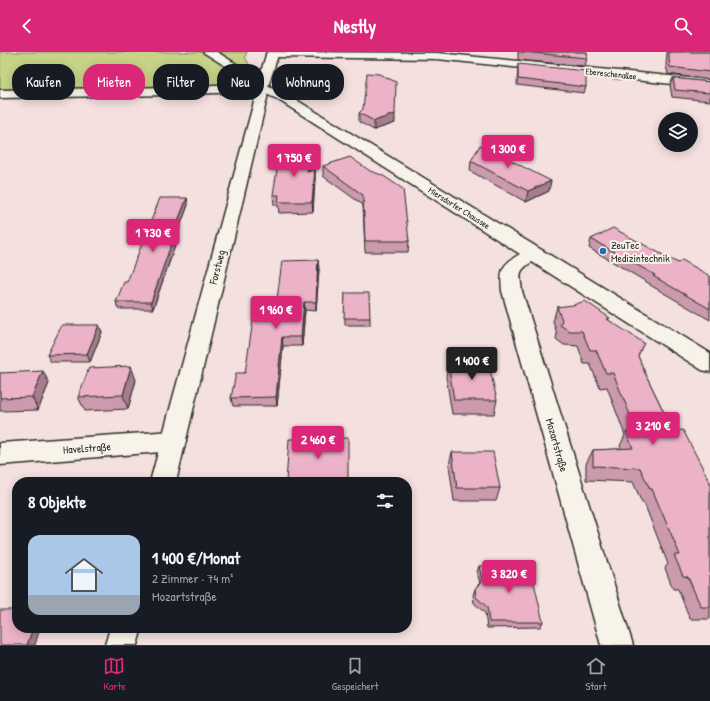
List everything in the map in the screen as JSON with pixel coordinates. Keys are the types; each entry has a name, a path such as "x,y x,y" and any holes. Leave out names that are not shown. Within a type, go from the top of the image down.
{"street":[{"name":"Miersdorfer Chaussee","path":"209,52 230,64"},
{"name":"Forstweg","path":"264,81 273,53"},
{"name":"Ebereschenallee","path":"273,53 437,56 710,84"},
{"name":"Miersdorfer Chaussee","path":"264,88 281,96 710,364"},
{"path":"0,94 217,89"},
{"name":"Forstweg","path":"163,477 260,100"},
{"name":"Mozartstraße","path":"532,254 514,265 510,275 512,291 617,645"},
{"name":"Havelstraße","path":"0,454 173,441"},
{"path":"121,645 125,633"}],"green space":[{"path":"0,52 247,52 245,57 249,64 217,64 217,86 209,87 209,64 153,64 153,88 145,88 145,64 83,64 83,89 75,89 75,64 12,64 12,91 0,91"}],"building":[{"path":"523,52 587,52 587,58"},
{"path":"669,52 710,52 710,72 670,67"},
{"path":"518,64 586,71 586,87 518,79"},
{"path":"367,73 379,74 396,82 395,114 374,121 359,113 363,109"},
{"path":"673,78 710,82 710,93 675,90"},
{"path":"480,145 551,181 528,191 471,161"},
{"path":"282,151 307,151 307,155 309,156 307,172 315,169 312,202 278,202 279,195 273,195 279,156 281,156"},
{"path":"350,157 370,171 382,175 403,189 409,241 365,241 363,195 323,166"},
{"path":"160,198 187,198 172,236 174,236 151,302 116,302 124,282 127,282"},
{"path":"613,228 678,263 682,260 710,276 710,309 653,276 655,275 591,239"},
{"path":"318,260 316,302 304,302 301,337 282,337 276,397 231,398 236,373 245,373 255,307 276,307 282,261"},
{"path":"345,293 369,293 370,318 344,318"},
{"path":"585,301 610,318 607,319 644,343 638,356 645,373 673,431 683,430 710,482 710,607 701,607 688,577 683,576 674,555 680,555 652,489 650,489 640,468 593,466 593,450 633,448 626,432 637,432 613,373 606,373 596,350 590,350 582,331 569,331 560,325 562,320 557,307 573,305"},
{"path":"62,325 99,325 87,354 47,355"},
{"path":"488,361 497,400 454,400 448,363"},
{"path":"131,366 123,395 78,397 89,368"},
{"path":"43,371 32,397 0,398 0,373"},
{"path":"348,438 348,477 286,477 289,439"},
{"path":"452,452 493,452 500,488 457,488"},
{"path":"530,565 543,622 489,622 487,607 476,597 475,589 482,580 479,566"},
{"path":"0,610 12,610 12,633 31,633 27,645 0,645"}],"place":[{"name":"ZeuTec Medizintechnik","path":"603,251"}]}
